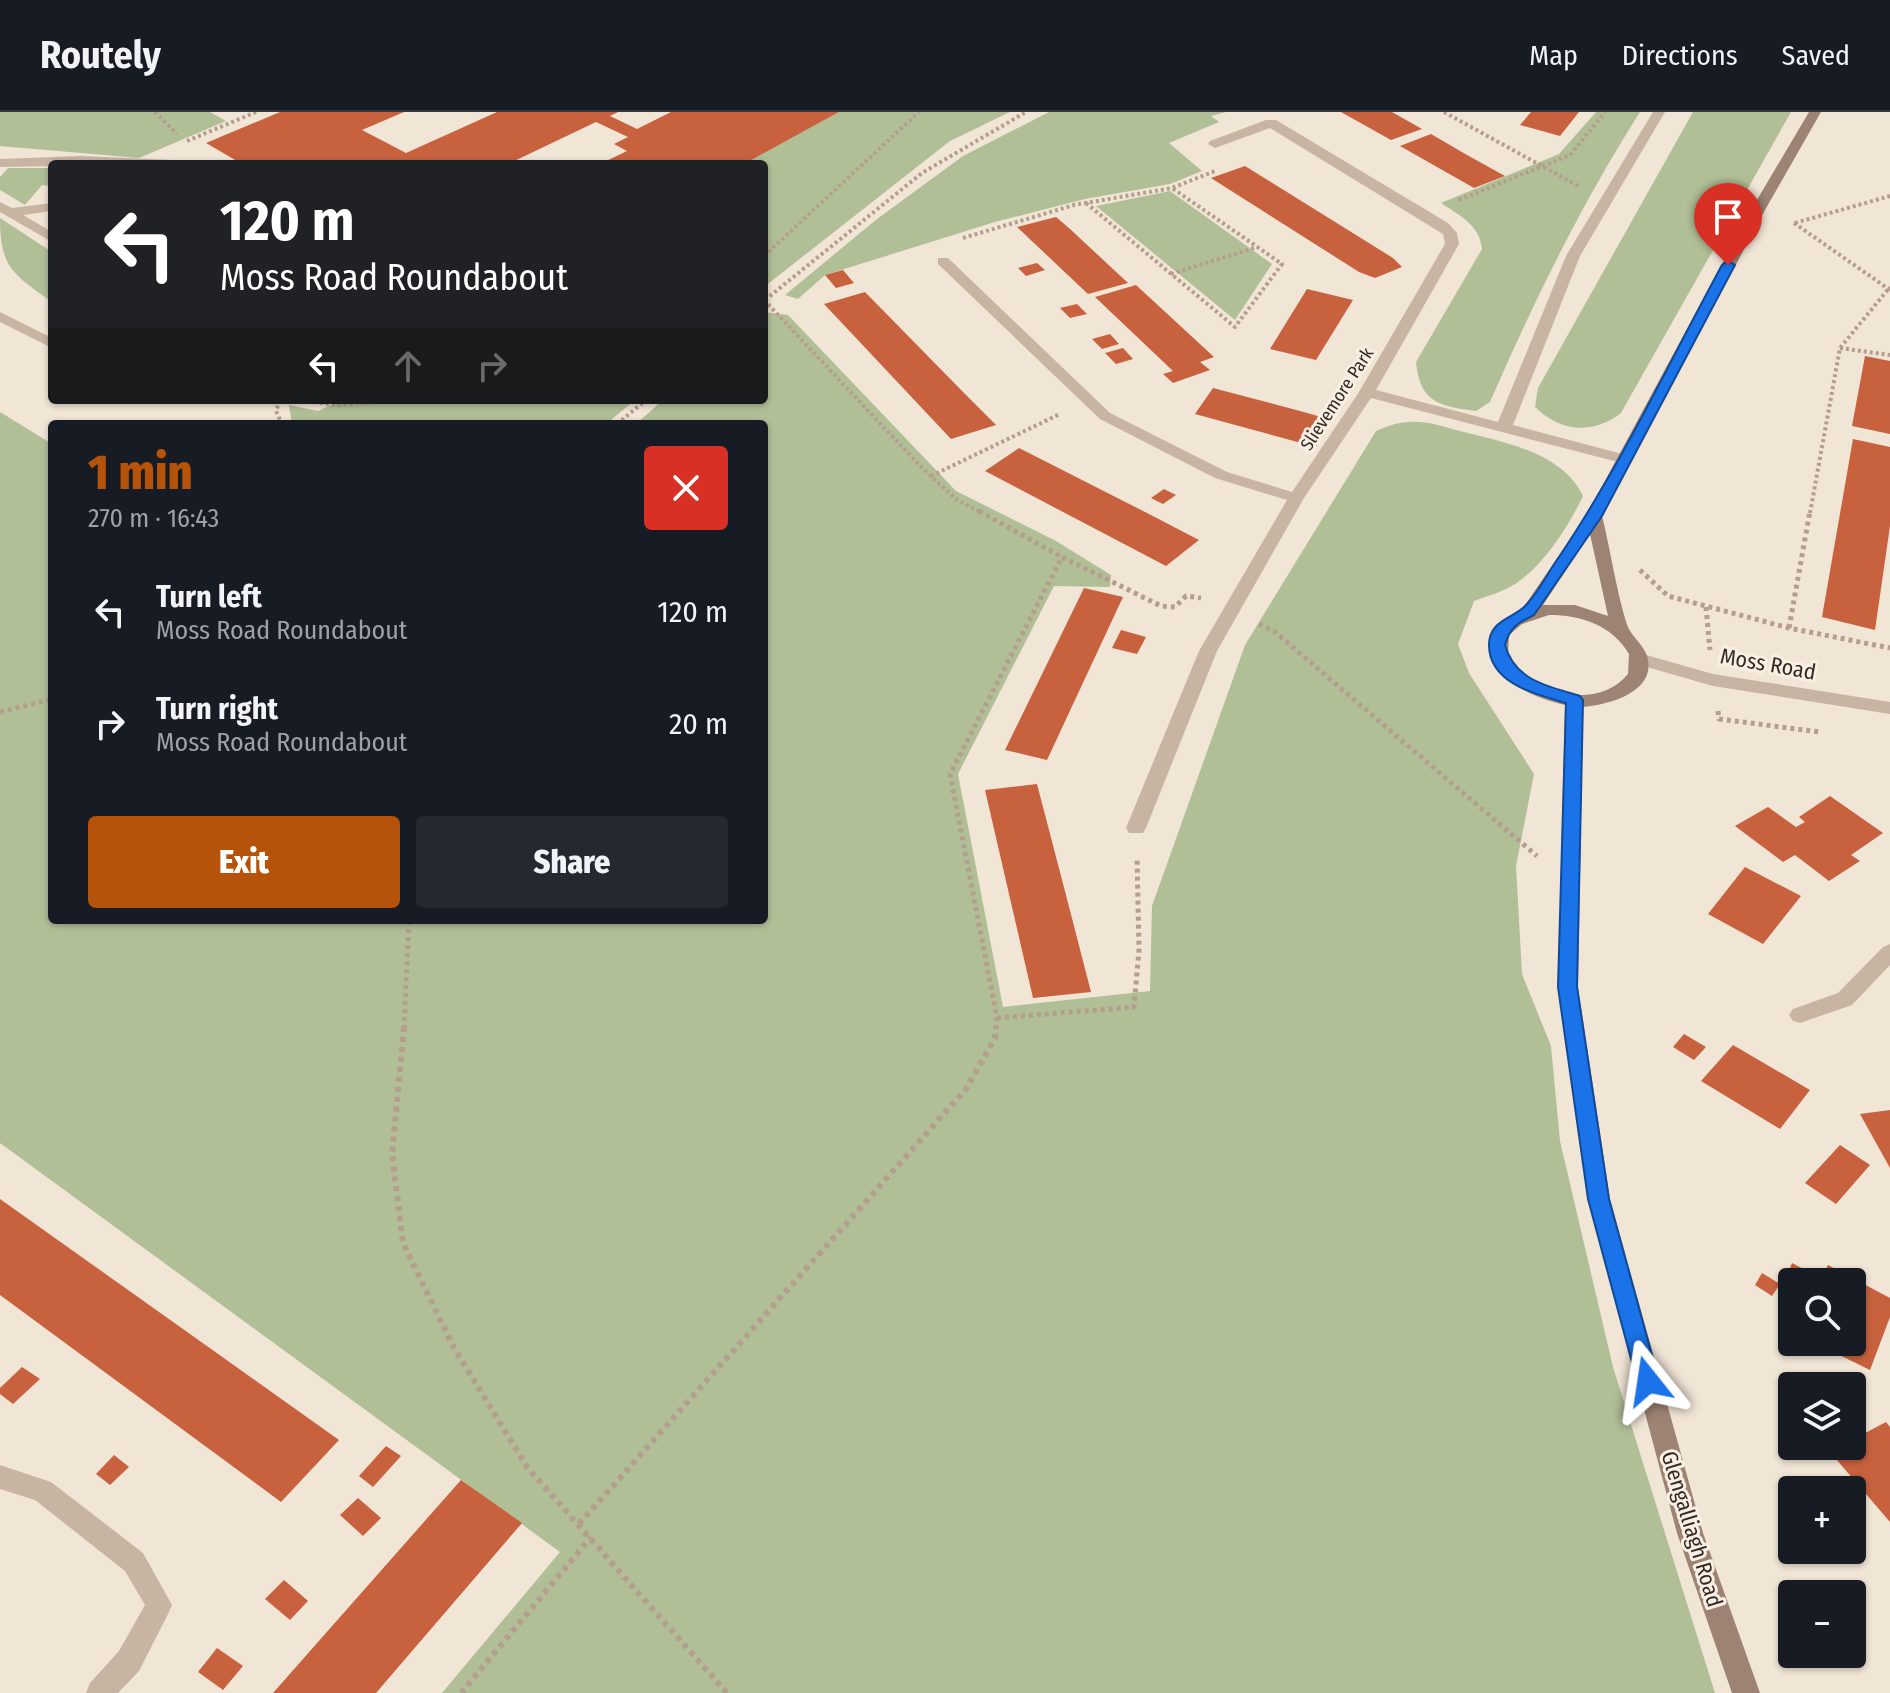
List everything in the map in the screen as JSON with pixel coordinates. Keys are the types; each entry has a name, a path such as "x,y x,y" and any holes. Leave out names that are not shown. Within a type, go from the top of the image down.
{"main road":[{"path":"1529,612 1594,516 1815,112"},
{"path":"1594,516 1620,631"},
{"path":"1572,610 1593,616 1620,631 1635,647 1639,673 1630,685 1616,694 1574,700 1529,686 1512,674 1501,660 1497,645 1501,631 1512,620 1529,612 1572,610"},
{"name":"Glengalliagh Road","path":"1574,700 1568,987 1599,1199 1690,1533 1746,1693"}],"street":[{"path":"1504,427 1573,256 1659,112"},
{"name":"Slievemore Park","path":"1136,828 1208,651 1296,498 1367,392 1452,244 1450,233 1425,214 1271,123 1215,144"},
{"path":"0,163 48,161"},
{"path":"5,209 48,207"},
{"path":"5,209 48,236"},
{"path":"943,261 1105,416 1221,475 1296,498"},
{"path":"0,316 48,342"},
{"path":"1367,392 1624,459"},
{"name":"Moss Road","path":"1639,659 1713,680 1890,708"},
{"path":"1800,1015 1845,999 1890,952"},
{"path":"0,1477 42,1490 134,1562 159,1605 129,1661 100,1693"}],"path":[{"path":"185,142 256,112"},
{"path":"768,252 919,112"},
{"path":"768,297 852,225 949,152 1026,112"},
{"path":"1444,112 1607,199"},
{"path":"1425,214 1570,155 1605,112"},
{"path":"943,261 929,250 1007,224 1086,203 1172,188 1215,172 1190,154 1215,144"},
{"path":"1086,203 1235,327 1282,264 1172,188"},
{"path":"1794,223 1890,196"},
{"path":"1784,217 1890,289 1840,348 1789,628"},
{"path":"1171,274 1258,247"},
{"path":"768,304 956,499 1161,606 1175,607 1186,596 1235,603 1275,632 1570,885"},
{"path":"1840,348 1890,355"},
{"path":"931,476 1089,400"},
{"path":"330,404 351,404"},
{"path":"622,420 641,404"},
{"path":"579,1524 966,1089 995,1038 997,1018 950,774 1062,557"},
{"path":"1603,563 1641,570 1668,596 1789,628 1890,648"},
{"path":"0,712 48,700"},
{"path":"997,1018 1134,1007 1139,950 1136,828"},
{"path":"409,924 406,1007 392,1154 403,1243 454,1348 527,1467 727,1693"},
{"path":"461,1693 591,1537"}],"green space":[{"path":"0,112 210,112 226,121 139,158 0,146"},
{"path":"839,112 1010,112 950,141 768,284 768,160 751,160"},
{"path":"1049,112 1226,112 1211,116 1219,122 1169,143 1202,171 1170,184 1085,199 995,222 825,275 798,299 785,295 877,219 963,156"},
{"path":"1596,112 1640,112 1559,254 1490,402 1476,411 1434,400 1422,386 1416,362 1482,249 1473,227 1441,203 1559,154"},
{"path":"1693,112 1791,112 1621,413 1599,425 1588,427 1577,428 1555,422 1535,407 1538,388"},
{"path":"8,168 48,168 48,186 42,185 25,205 0,190 0,177"},
{"path":"1170,191 1272,264 1235,320 1096,206"},
{"path":"0,218 48,249 48,299 11,268 1,235"},
{"path":"768,312 788,315 956,491 1056,541 1111,575 1110,587 1054,586 958,774 1003,1007 1150,991 1152,906 1245,645 1376,431 1407,422 1439,425 1530,451 1561,469 1573,481 1583,496 1554,544 1536,567 1515,584 1474,601 1458,644 1469,673 1534,774 1516,866 1522,974 1551,1046 1560,1141 1613,1367 1715,1693 442,1693 560,1552 0,1143 0,412 48,442 48,924 768,924 768,420 640,420 658,404 768,404"},
{"path":"333,404 630,404 611,420 291,420 289,405 318,411"}],"building":[{"path":"280,112 404,112 362,130 406,153 497,112 618,112 610,116 637,129 671,112 839,112 751,160 608,160 627,151 614,144 628,137 596,122 516,160 235,160 206,143"},
{"path":"1341,112 1392,112 1422,129 1391,140"},
{"path":"1531,112 1579,112 1560,136 1520,125"},
{"path":"1431,134 1505,176 1474,188 1400,146"},
{"path":"1245,166 1393,258 1402,267 1375,278 1359,272 1211,178"},
{"path":"1056,217 1128,283 1088,294 1017,227"},
{"path":"1037,263 1045,270 1026,276 1018,268"},
{"path":"843,270 854,283 836,288 825,275"},
{"path":"1136,285 1214,357 1200,362 1210,370 1173,383 1163,374 1173,371 1095,297"},
{"path":"1307,289 1353,300 1316,360 1270,349"},
{"path":"865,292 996,425 951,439 824,304"},
{"path":"1077,304 1087,314 1070,318 1060,308"},
{"path":"1110,334 1119,344 1102,349 1092,339"},
{"path":"1123,348 1133,359 1116,364 1105,353"},
{"path":"1865,356 1890,361 1890,434 1852,426"},
{"path":"1213,388 1332,420 1316,447 1195,414"},
{"path":"1853,439 1890,447 1890,526 1875,630 1822,617"},
{"path":"1019,448 1199,540 1166,566 985,471"},
{"path":"1164,489 1176,495 1163,504 1151,498"},
{"path":"1084,588 1123,597 1047,760 1005,750"},
{"path":"1121,630 1146,637 1137,654 1112,648"},
{"path":"1037,784 1091,992 1033,998 985,790"},
{"path":"1830,796 1883,833 1851,855 1860,861 1829,881 1795,855 1783,862 1735,826 1768,807 1796,827 1805,822 1799,817"},
{"path":"1745,867 1801,896 1763,944 1708,914"},
{"path":"1684,1034 1706,1047 1694,1060 1673,1047"},
{"path":"1733,1045 1810,1090 1780,1129 1701,1081"},
{"path":"1890,1110 1890,1168 1860,1114"},
{"path":"1840,1145 1870,1165 1836,1204 1805,1183"},
{"path":"0,1199 339,1440 281,1502 0,1295"},
{"path":"1762,1273 1778,1283 1772,1296 1755,1285"},
{"path":"1866,1285 1890,1298 1890,1317 1870,1370 1842,1356 1866,1356"},
{"path":"22,1367 40,1379 13,1404 0,1394 0,1388"},
{"path":"1886,1422 1890,1427 1890,1522 1866,1494 1866,1476 1851,1476 1837,1460 1866,1460 1866,1433"},
{"path":"386,1446 401,1456 373,1487 359,1476"},
{"path":"114,1455 129,1467 110,1485 96,1474"},
{"path":"461,1480 522,1523 376,1693 273,1693"},
{"path":"358,1498 381,1518 363,1536 340,1515"},
{"path":"284,1580 308,1601 290,1620 265,1599"},
{"path":"217,1648 243,1666 223,1690 198,1672"}],"route":[{"path":"1648,1381 1599,1199 1568,987 1574,700 1550,696 1512,674 1501,660 1497,645 1501,631 1512,620 1529,612 1594,516 1728,265"}]}
